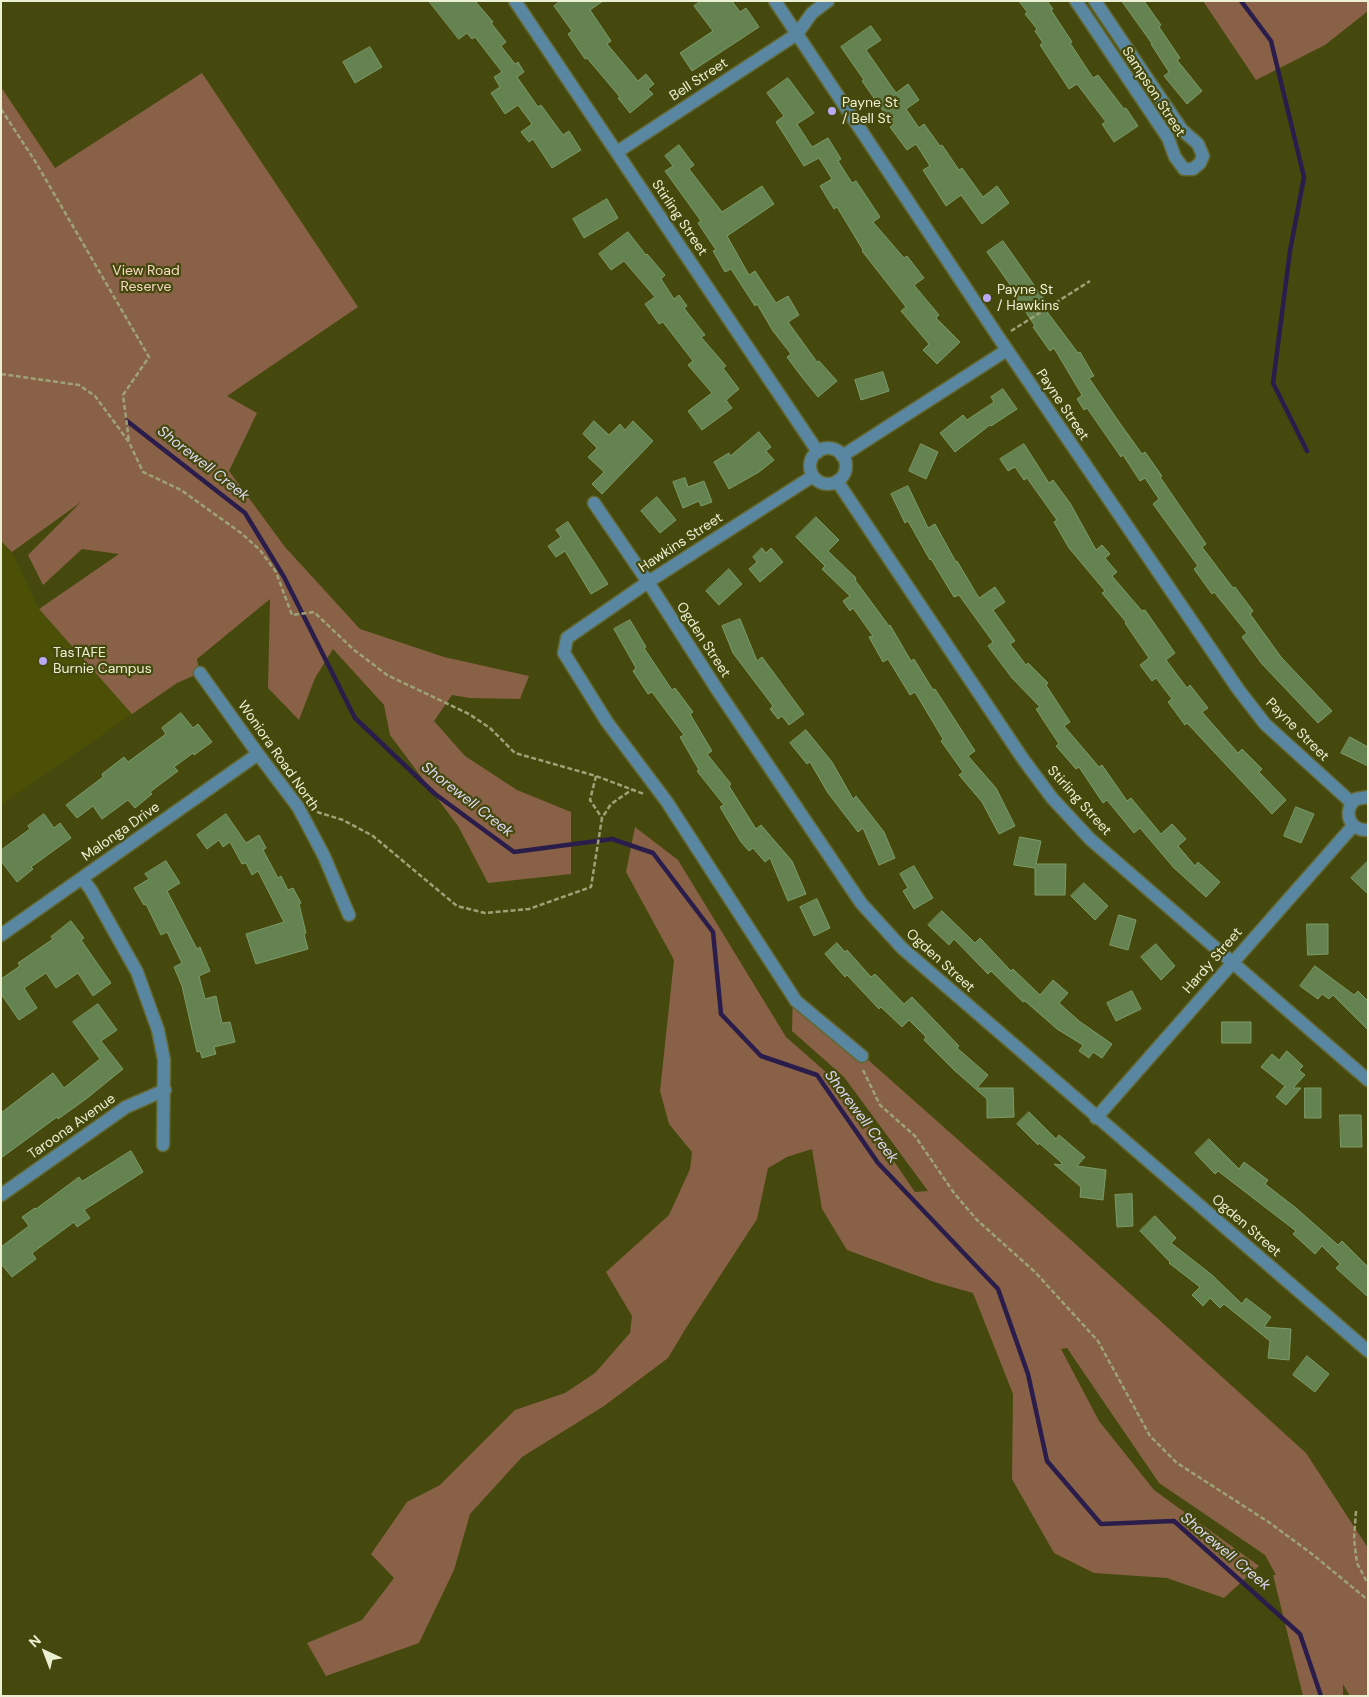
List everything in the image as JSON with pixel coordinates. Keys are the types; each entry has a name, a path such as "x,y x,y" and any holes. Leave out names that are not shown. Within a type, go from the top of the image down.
{"street":[{"name":"Stirling Street","path":"515,1 818,452"},
{"name":"Payne Street","path":"775,1 1007,350 1249,703 1265,724 1352,802"},
{"path":"797,34 812,13 828,1"},
{"name":"Sampson Street","path":"1076,1 1168,138 1175,157 1184,169 1193,169 1200,163 1203,156 1198,144 1182,130 1094,1"},
{"name":"Bell Street","path":"617,152 797,34"},
{"path":"842,456 1007,350"},
{"path":"828,449 838,452 842,456 844,472 837,481 827,484 813,476 810,471 811,460 818,452 828,449"},
{"name":"Hawkins Street","path":"667,802 607,722 564,653 567,638 648,582 813,476"},
{"name":"Stirling Street","path":"837,481 1052,798 1090,839 1368,1080"},
{"name":"Ogden Street","path":"594,503 861,903 902,948 1096,1118 1368,1351"},
{"name":"Woniora Road North","path":"200,673 298,807 324,856 349,915"},
{"name":"Malonga Drive","path":"1,935 258,754"},
{"path":"1368,797 1361,797 1352,802 1348,812 1348,817 1353,826 1368,830"},
{"path":"667,802 796,1001 862,1056"},
{"name":"Hardy Street","path":"1096,1118 1353,826"},
{"path":"82,878 91,890 138,972 158,1030 164,1060 163,1145"},
{"name":"Taroona Avenue","path":"1,1195 126,1107 164,1090"}],"path":[{"path":"1,109 35,161 149,357 124,395 129,442"},
{"path":"999,338 1090,281"},
{"path":"1,374 79,385 95,396 129,442 143,472 181,490 241,532 260,550 276,572 292,615 314,612 353,649 387,675 469,714 490,728 516,753 596,776 667,802"},
{"path":"596,776 590,800 602,818"},
{"path":"298,807 343,820 373,836 457,906 485,914 529,909 591,887 602,818 611,804 633,789"},
{"path":"863,1069 880,1105 915,1136 954,1193 976,1220 1035,1272 1098,1341 1150,1436 1177,1463 1270,1523 1312,1554 1368,1600"},
{"path":"1356,1511 1354,1539 1357,1563 1368,1584"}],"shaded area":[{"name":"TasTAFE Burnie Campus","path":"1,541 12,552 39,609 132,714 1,805"}],"green space":[{"path":"1203,1 1368,1 1368,11 1325,45 1256,80"},
{"name":"View Road Reserve","path":"202,73 358,307 227,396 257,413 229,471 285,547 360,629 444,657 529,676 520,699 470,698 452,695 434,721 465,756 517,790 571,812 571,874 488,883 458,826 390,735 384,705 333,649 315,678 299,720 268,688 270,599 197,659 200,673 177,683 132,714 39,609 119,554 82,549 43,585 28,555 81,502 12,552 1,541 1,87 55,168"},
{"path":"635,827 678,860 786,1037 843,1087 915,1192 928,1191 844,1077 792,1031 793,990 1306,1453 1368,1548 1368,1696 1350,1696 1343,1684 1343,1696 1303,1696 1273,1575 1276,1575 1265,1555 1159,1483 1067,1348 1061,1349 1099,1421 1154,1490 1259,1566 1224,1598 1167,1578 1094,1573 1054,1553 1012,1479 1013,1394 973,1293 934,1282 847,1250 822,1209 812,1149 787,1157 768,1168 757,1219 668,1358 604,1406 522,1457 470,1514 454,1570 419,1643 326,1676 307,1643 362,1620 394,1578 371,1554 407,1502 440,1485 515,1410 565,1393 595,1373 630,1333 632,1316 606,1272 669,1215 690,1169 692,1152 669,1124 660,1091 674,960 626,872"}],"building":[{"path":"429,1 475,1 493,22 491,23 506,42 501,46 515,64 518,62 524,72 517,77 538,107 541,105 563,135 569,131 581,150 552,168 533,139 529,142 521,132 532,124 518,105 505,114 491,93 500,87 494,77 502,72 475,37 472,39 467,33 459,39"},
{"path":"561,1 603,1 590,10 611,41 607,44 638,81 646,74 654,84 648,89 653,94 630,113 618,98 620,97 587,58 585,59 568,34 572,31 554,6"},
{"path":"701,1 732,1 740,12 746,8 759,27 692,71 680,53 713,31 694,6"},
{"path":"1019,1 1047,1 1072,42 1070,43 1093,78 1098,75 1124,109 1126,108 1138,126 1114,142 1102,124 1106,122 1077,84 1069,89 1040,45 1043,43 1035,31 1037,29 1025,14 1027,12"},
{"path":"1122,1 1144,1 1161,25 1159,27 1180,58 1177,60 1202,91 1187,104 1164,76 1169,72"},
{"path":"871,26 881,40 866,50 896,93 908,84 919,100 906,109 919,128 924,124 940,146 942,145 959,170 962,168 983,197 997,186 1009,203 982,224 961,195 946,206 923,170 930,166 916,144 907,150 890,127 893,125 841,47"},
{"path":"370,47 382,67 355,83 343,62"},
{"path":"788,78 814,113 797,124 812,147 828,138 841,159 838,161 852,183 856,181 880,217 873,222 904,258 907,256 924,278 914,285 939,315 936,318 960,342 937,364 923,350 929,344 901,311 906,307 862,251 837,207 834,209 820,186 832,179 819,158 804,166 776,122 784,116 767,93"},
{"path":"679,145 694,165 689,169 722,212 762,186 774,204 727,236 749,275 755,271 776,303 788,296 799,315 788,322 817,362 819,361 837,381 818,397 787,357 791,354 773,331 757,304 755,306 731,269 725,272 713,251 716,250 698,223 701,221 665,171 673,166 665,156"},
{"path":"607,199 618,218 584,238 573,219"},
{"path":"628,232 665,275 661,279 674,299 679,295 687,306 684,308 705,335 701,337 726,366 723,368 739,389 726,400 732,408 702,430 688,411 712,393 688,365 693,361 663,322 659,324 645,304 655,297 624,261 611,270 599,254"},
{"path":"1003,241 1046,302 1042,305 1078,353 1080,352 1094,376 1089,378 1142,454 1145,452 1162,476 1160,477 1206,544 1202,547 1253,611 1250,614 1281,657 1332,711 1318,723 1262,664 1242,637 1247,633 1214,592 1212,594 1194,569 1198,566 1153,504 1159,499 1145,478 1140,481 1123,455 1121,457 1087,408 1084,410 1077,399 1082,395 1054,348 1050,351 1033,327 1035,326 1011,290 1013,289 987,252"},
{"path":"883,372 889,391 861,400 855,380"},
{"path":"1003,389 1017,409 990,425 955,452 940,433 963,415 967,420 994,402 991,397"},
{"path":"594,421 609,435 620,424 625,430 633,421 653,441 602,494 592,484 604,472 588,457 597,448 583,434"},
{"path":"759,432 771,447 766,451 774,460 759,472 729,489 714,462 729,453 730,456"},
{"path":"921,444 938,452 926,479 909,471"},
{"path":"1024,444 1049,483 1053,480 1070,503 1096,550 1102,545 1110,554 1105,558 1117,572 1112,576 1142,611 1145,610 1175,653 1166,660 1187,688 1190,685 1208,708 1202,712 1238,753 1242,749 1262,769 1259,772 1286,800 1272,814 1187,723 1185,725 1168,702 1172,699 1156,678 1152,681 1140,665 1149,658 1126,622 1102,593 1105,591 1069,548 1054,522 1057,520 1027,478 1024,480 1015,467 1008,471 1000,459"},
{"path":"685,478 688,487 704,481 712,502 701,506 699,501 683,508 673,482"},
{"path":"908,486 928,528 935,524 979,598 995,587 1005,602 993,610 1015,641 1010,644 1026,665 1028,663 1048,683 1046,685 1070,722 1064,726 1099,767 1102,765 1127,801 1131,798 1161,834 1172,824 1186,839 1178,846 1195,866 1198,862 1220,882 1206,897 1174,868 1140,828 1134,833 1107,800 1103,803 1079,767 1076,769 1056,746 1059,744 1036,709 1040,707 1012,678 988,646 993,642 959,595 954,597 908,521 905,523 891,494"},
{"path":"657,497 676,520 660,533 641,511"},
{"path":"816,517 839,540 828,551 856,578 855,580 890,625 911,661 914,659 933,690 935,689 975,751 968,756 996,788 1015,826 999,834 982,802 959,775 963,772 941,741 943,739 915,692 910,695 888,659 883,662 869,637 873,636 853,608 850,611 843,601 850,596 822,569 825,566 796,537"},
{"path":"568,522 608,584 591,594 565,551 556,557 548,546 561,537 556,530"},
{"path":"762,548 766,553 771,548 783,562 760,582 749,569 757,562 753,557"},
{"path":"729,569 742,584 719,605 706,591"},
{"path":"740,619 757,661 762,657 804,714 789,725 782,716 778,719 770,709 773,706 733,653 722,626"},
{"path":"630,620 646,647 644,648 672,690 675,688 693,712 690,714 712,751 707,754 731,784 729,786 756,829 761,825 792,861 806,894 788,901 770,858 765,862 753,848 749,851 741,842 720,807 724,805 697,771 699,770 680,737 684,735 652,692 648,694 633,671 636,668 614,629"},
{"path":"181,713 193,728 198,724 212,742 174,767 178,771 150,792 152,794 135,808 128,800 102,819 93,806 77,818 66,805 103,777 102,774 124,757 128,762 166,734 162,728"},
{"path":"806,730 832,762 853,799 856,796 884,832 895,858 879,865 863,828 858,832 828,793 810,762 807,764 790,743"},
{"path":"1350,737 1368,747 1368,766 1341,753"},
{"path":"1296,807 1314,814 1301,843 1284,836"},
{"path":"44,814 54,828 60,823 71,838 31,867 33,869 17,882 1,861 1,850 30,829 28,826"},
{"path":"226,814 246,843 259,835 266,848 263,850 278,878 281,876 288,890 293,888 301,903 299,904 308,949 256,964 246,934 284,922 258,871 252,875 246,863 242,864 230,842 223,847 219,840 207,849 197,835"},
{"path":"1020,837 1041,841 1036,864 1066,864 1065,895 1035,895 1035,868 1014,865"},
{"path":"166,861 180,883 167,891 197,949 200,947 210,971 199,976 205,999 216,996 222,1023 230,1022 235,1042 214,1047 216,1054 202,1058 200,1051 197,1052 182,986 174,967 182,963 167,932 161,935 146,904 144,905 134,888 149,879 145,874"},
{"path":"1368,861 1368,894 1351,878"},
{"path":"914,866 933,898 914,909 903,891 908,888 900,874"},
{"path":"1084,883 1108,906 1095,920 1071,896"},
{"path":"817,899 830,928 814,936 800,907"},
{"path":"942,911 975,943 980,938 1011,971 1013,969 1040,995 1053,980 1068,993 1059,1003 1079,1021 1112,1044 1102,1058 1093,1052 1089,1058 1079,1051 1083,1045 1057,1029 1025,1001 1023,1002 991,971 988,974 954,939 949,945 928,925"},
{"path":"1119,915 1136,920 1128,950 1110,945"},
{"path":"71,921 84,938 81,940 111,983 93,996 78,973 56,988 46,973 24,988 37,1008 19,1020 1,994 1,979 20,966 18,963 53,939 51,937"},
{"path":"1307,924 1328,924 1328,954 1308,955"},
{"path":"837,943 845,952 847,950 871,977 875,974 904,1004 912,997 959,1046 957,1048 988,1075 977,1088 1013,1088 1014,1117 987,1118 987,1099 924,1040 926,1037 909,1020 902,1027 881,1007 879,1009 847,975 845,977 825,954"},
{"path":"1156,944 1175,966 1161,980 1141,957"},
{"path":"1315,966 1354,995 1358,991 1368,1001 1368,1030 1333,995 1329,999 1322,994 1318,999 1300,986"},
{"path":"1132,991 1141,1009 1116,1021 1107,1003"},
{"path":"98,1004 117,1030 101,1041 123,1069 86,1099 58,1119 57,1117 1,1158 1,1113 53,1073 64,1088 100,1059 73,1022"},
{"path":"1222,1022 1251,1022 1251,1043 1222,1043"},
{"path":"1287,1051 1303,1066 1299,1070 1305,1075 1293,1088 1301,1088 1286,1105 1276,1097 1286,1087 1261,1067 1272,1054 1279,1060"},
{"path":"1305,1088 1321,1088 1321,1118 1305,1118"},
{"path":"1029,1112 1056,1139 1059,1135 1085,1157 1077,1166 1106,1170 1103,1200 1080,1197 1081,1187 1054,1164 1061,1165 1062,1163 1039,1143 1038,1145 1017,1124"},
{"path":"1340,1115 1361,1115 1362,1147 1341,1147"},
{"path":"1209,1139 1239,1169 1244,1162 1268,1180 1265,1184 1338,1245 1342,1241 1368,1267 1368,1297 1336,1268 1340,1264 1322,1246 1315,1254 1293,1234 1296,1231 1218,1171 1215,1174 1195,1153"},
{"path":"131,1151 143,1172 84,1210 90,1218 77,1227 74,1222 32,1253 36,1259 12,1277 1,1264 1,1247 29,1226 22,1217 79,1177 82,1181"},
{"path":"1132,1194 1133,1226 1117,1227 1115,1195"},
{"path":"1155,1216 1176,1238 1171,1243 1212,1275 1242,1304 1246,1298 1271,1317 1264,1327 1291,1329 1289,1360 1268,1358 1270,1341 1224,1304 1220,1308 1210,1298 1203,1306 1192,1295 1200,1287 1169,1263 1140,1231"},
{"path":"1307,1356 1329,1374 1315,1392 1293,1375"}],"waterway":[{"path":"1241,1 1271,41 1304,177 1290,251 1273,383 1307,451"},
{"name":"Shorewell Creek","path":"127,421 245,513 284,577 355,718 435,794 514,852 612,839 653,853 713,932 721,1014 761,1056 817,1075 878,1163 998,1289 1028,1374 1047,1461 1101,1524 1174,1521 1300,1634 1321,1696"}],"place":[{"name":"Payne St / Bell St","path":"832,111"},
{"name":"Payne St / Hawkins","path":"987,298"},
{"name":"TasTAFE Burnie Campus","path":"43,661"}]}
